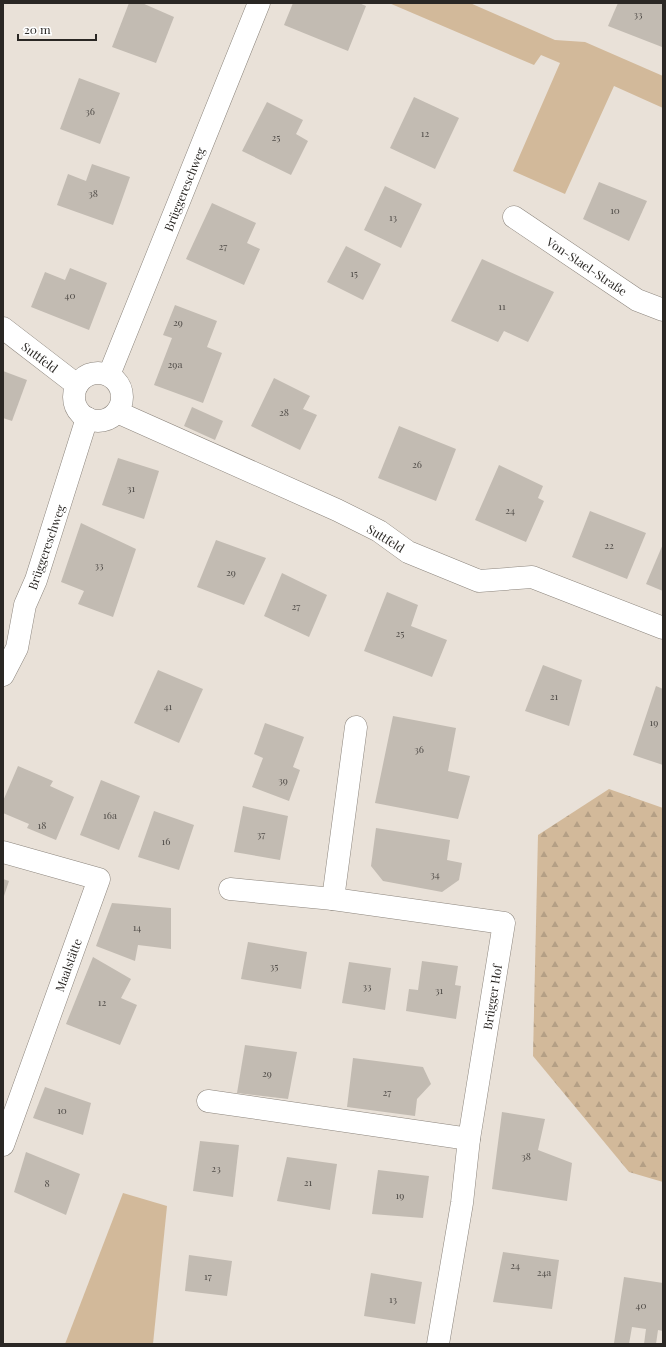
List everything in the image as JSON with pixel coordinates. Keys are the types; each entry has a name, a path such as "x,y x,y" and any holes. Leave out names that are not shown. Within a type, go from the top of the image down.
{"street":[{"name":"Brüggereschweg","path":"109,375 259,3"},
{"name":"Von-Stael-Straße","path":"514,217 638,300 663,310"},
{"name":"Suttfeld","path":"3,328 77,385"},
{"path":"95,373 109,375 117,382 122,392 122,403 117,412 108,419 98,421 87,418 82,415 75,404 75,391 77,385 88,375 95,373"},
{"name":"Suttfeld","path":"117,412 344,514 379,531 408,552 479,581 532,577 663,628"},
{"name":"Brüggereschweg","path":"3,675 17,648 25,605 36,580 87,418"},
{"path":"333,899 356,727"},
{"name":"Maalstätte","path":"3,852 99,880 3,1145"},
{"name":"Brügger Hof","path":"230,889 333,899 504,923 469,1138 462,1204 438,1344"},
{"path":"208,1101 469,1138"}],"green space":[{"path":"389,3 470,3 555,40 585,42 663,76 663,108 614,86 565,194 513,171 560,63 541,55 534,65"},
{"path":"609,789 663,808 663,1182 629,1172 533,1056 538,835"},
{"path":"123,1193 167,1206 153,1344 65,1344"}],"building":[{"path":"129,3 142,3 174,17 156,63 112,47"},
{"path":"293,3 359,3 366,6 348,51 284,25"},
{"path":"618,3 663,3 662,47 608,26"},
{"path":"79,78 120,93 100,144 60,129"},
{"path":"414,97 459,118 435,169 390,148"},
{"path":"267,102 303,120 296,134 308,141 291,175 242,151"},
{"path":"92,164 130,177 113,225 57,205 68,174 86,181"},
{"path":"599,182 647,201 629,241 583,219"},
{"path":"385,186 422,204 401,248 364,230"},
{"path":"212,203 256,223 247,243 260,249 244,285 186,259"},
{"path":"346,246 381,264 363,300 327,282"},
{"path":"482,259 554,292 528,342 504,331 498,342 451,321"},
{"path":"70,268 107,283 89,330 31,307 45,272 65,280"},
{"path":"175,305 217,321 207,347 222,353 203,403 154,385 172,338 163,335"},
{"path":"3,371 27,380 12,421 3,418"},
{"path":"274,378 310,396 303,409 317,415 300,450 251,426"},
{"path":"192,407 223,421 215,440 184,426"},
{"path":"399,426 456,449 436,501 378,478"},
{"path":"118,458 159,471 144,519 102,505"},
{"path":"499,465 543,486 538,498 544,501 526,542 475,520"},
{"path":"590,511 646,533 627,579 572,557"},
{"path":"81,523 136,549 113,617 78,604 84,591 61,582"},
{"path":"216,540 266,558 244,605 197,587"},
{"path":"663,544 663,591 646,584"},
{"path":"282,573 327,595 309,637 264,616"},
{"path":"387,592 418,605 411,626 447,640 432,677 364,651"},
{"path":"543,665 582,680 569,726 525,711"},
{"path":"158,670 203,689 179,743 134,723"},
{"path":"656,686 663,689 663,765 633,755"},
{"path":"393,716 456,728 448,771 470,776 458,819 375,803"},
{"path":"265,723 304,737 293,767 300,770 289,801 252,787 263,758 254,754"},
{"path":"18,766 53,781 50,786 74,797 56,840 27,828 29,824 3,813 3,801"},
{"path":"101,780 140,796 119,850 80,835"},
{"path":"243,806 288,816 280,860 234,852"},
{"path":"154,811 194,825 179,870 138,857"},
{"path":"376,828 450,840 447,860 462,863 459,880 442,892 383,881 371,866"},
{"path":"3,879 9,881 3,899"},
{"path":"112,903 171,908 171,949 138,945 135,961 96,946"},
{"path":"248,942 307,952 301,989 241,979"},
{"path":"93,957 131,979 121,998 137,1005 120,1045 66,1024"},
{"path":"422,961 458,966 455,985 461,986 456,1019 406,1011 409,989 418,990"},
{"path":"349,962 391,968 385,1010 342,1003"},
{"path":"245,1045 297,1052 288,1099 237,1093"},
{"path":"353,1058 423,1067 431,1084 417,1099 415,1116 347,1107"},
{"path":"45,1087 91,1103 83,1135 33,1118"},
{"path":"502,1112 545,1119 538,1150 572,1163 567,1201 492,1189"},
{"path":"200,1141 239,1145 233,1197 193,1191"},
{"path":"26,1152 80,1174 66,1215 14,1192"},
{"path":"287,1157 337,1164 330,1210 277,1201"},
{"path":"378,1170 429,1176 423,1218 372,1214"},
{"path":"503,1252 559,1260 552,1309 493,1302"},
{"path":"189,1255 232,1261 227,1296 185,1291"},
{"path":"371,1273 422,1282 415,1324 364,1316"},
{"path":"624,1277 663,1283 663,1331 658,1330 656,1344 644,1344 646,1329 632,1327 629,1344 614,1343"}]}
